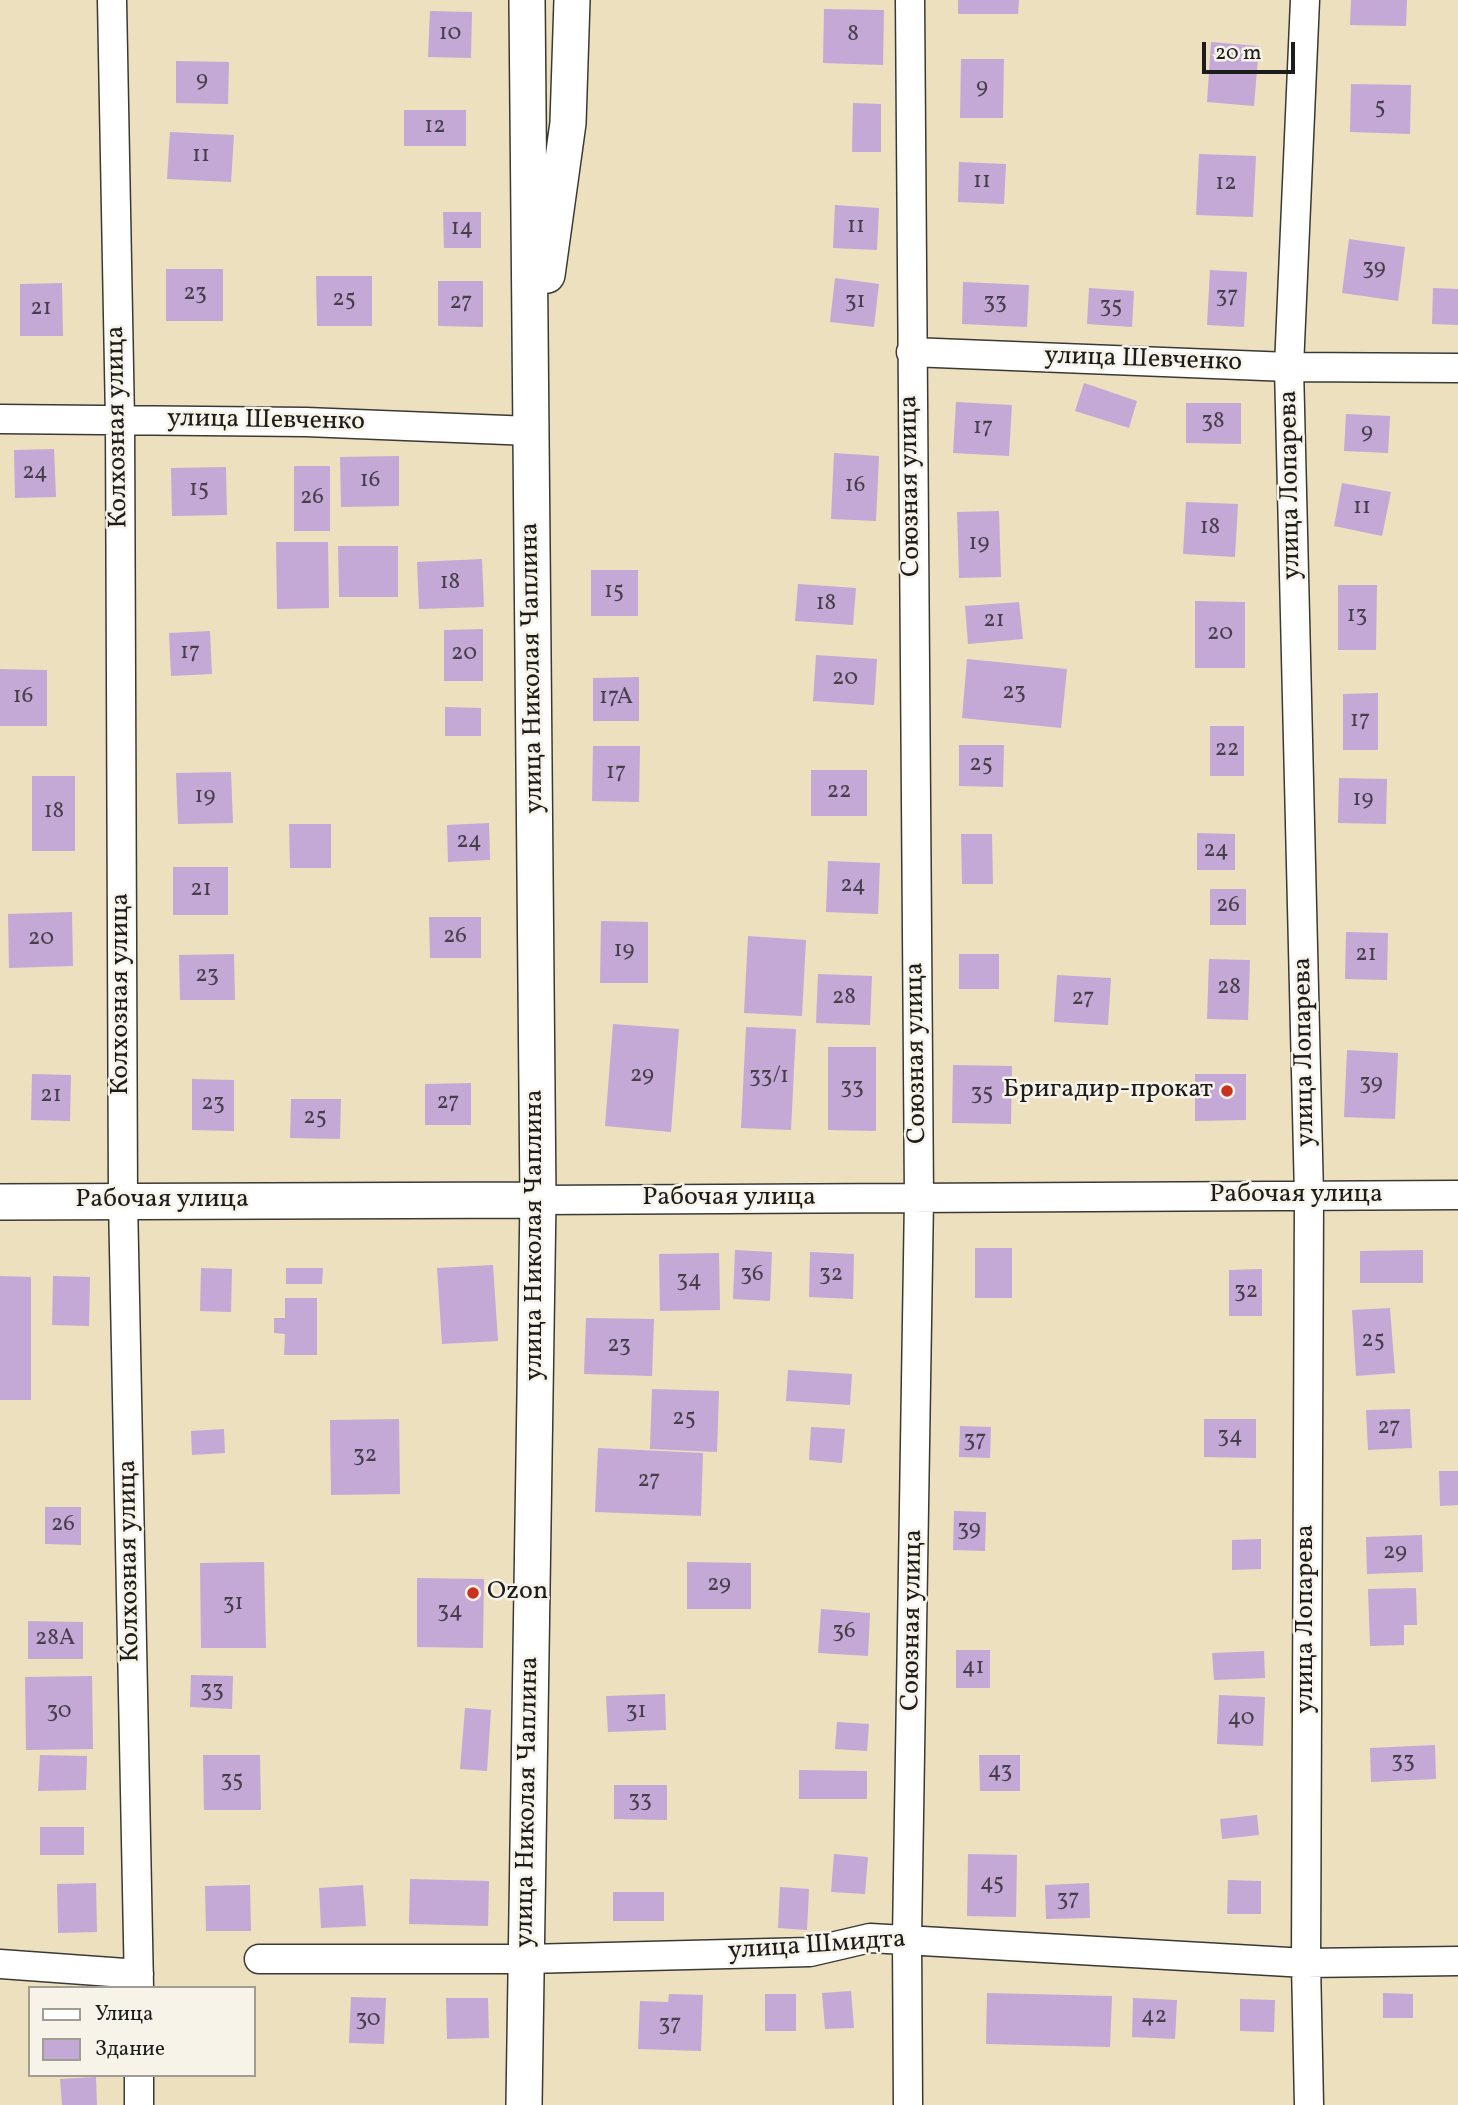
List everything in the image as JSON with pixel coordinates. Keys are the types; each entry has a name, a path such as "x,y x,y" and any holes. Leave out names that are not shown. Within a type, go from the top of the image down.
{"street":[{"name":"Колхозная улица","path":"112,0 120,420 123,1200 139,1981"},
{"path":"527,0 531,364"},
{"path":"531,364 567,135 572,0"},
{"name":"Союзная улица","path":"908,2105 907,1938 919,1198 910,0"},
{"name":"улица Лопарева","path":"1305,0 1289,367 1309,1196 1306,1963 1309,2105"},
{"name":"улица Шевченко","path":"911,352 1289,367 1458,368"},
{"name":"улица Николая Чаплина","path":"524,2105 538,1200 531,364"},
{"name":"улица Шевченко","path":"0,419 306,422 531,430"},
{"name":"Рабочая улица","path":"0,1202 1458,1195"},
{"name":"улица Шмидта","path":"260,1959 526,1959 810,1952 870,1938 907,1938 1306,1963 1458,1961"},
{"path":"0,1964 139,1981"},
{"path":"139,2077 139,2105"}],"building":[{"path":"958,0 1019,0 1018,14 958,14"},
{"path":"1351,0 1407,0 1406,26 1350,25"},
{"path":"824,9 884,10 883,65 823,63"},
{"path":"430,11 472,12 471,58 428,57"},
{"path":"1211,42 1259,46 1254,106 1207,102"},
{"path":"961,59 1004,59 1003,118 960,118"},
{"path":"176,61 229,62 228,104 176,103"},
{"path":"1351,84 1411,85 1410,134 1350,132"},
{"path":"853,103 881,104 881,152 852,152"},
{"path":"404,110 466,110 466,146 404,146"},
{"path":"170,132 234,135 231,182 167,179"},
{"path":"1199,154 1256,156 1253,217 1196,215"},
{"path":"959,162 1006,164 1004,204 958,202"},
{"path":"835,205 879,208 877,250 833,248"},
{"path":"443,212 481,212 481,248 444,248"},
{"path":"1349,239 1405,247 1398,301 1342,293"},
{"path":"166,269 223,269 223,321 166,321"},
{"path":"1210,270 1247,272 1244,327 1207,325"},
{"path":"316,276 372,276 372,326 317,326"},
{"path":"835,278 879,284 874,327 830,322"},
{"path":"438,281 483,281 483,327 438,326"},
{"path":"963,282 1029,285 1027,327 962,324"},
{"path":"62,283 63,336 20,336 20,284"},
{"path":"1089,288 1134,291 1132,327 1087,324"},
{"path":"1433,288 1458,289 1458,325 1432,324"},
{"path":"1084,383 1137,401 1129,428 1075,411"},
{"path":"956,402 1012,405 1009,456 953,453"},
{"path":"1186,403 1241,403 1241,444 1186,443"},
{"path":"1346,414 1390,416 1388,453 1344,451"},
{"path":"54,449 56,497 15,498 14,450"},
{"path":"834,453 879,456 876,521 831,519"},
{"path":"399,456 399,506 341,507 340,457"},
{"path":"294,466 330,466 330,531 294,531"},
{"path":"226,467 227,515 172,516 171,468"},
{"path":"1342,483 1391,492 1382,536 1334,526"},
{"path":"1186,502 1238,504 1235,557 1183,554"},
{"path":"999,511 1001,577 959,578 957,512"},
{"path":"276,542 328,542 329,608 277,609"},
{"path":"338,546 398,546 398,597 339,597"},
{"path":"482,559 484,607 419,609 417,562"},
{"path":"591,570 638,570 638,616 591,616"},
{"path":"798,584 856,588 853,625 795,621"},
{"path":"1338,585 1377,585 1376,650 1338,650"},
{"path":"1195,601 1245,602 1245,668 1195,668"},
{"path":"1019,602 1023,639 968,644 965,606"},
{"path":"483,629 483,681 444,681 444,630"},
{"path":"210,631 212,674 171,676 169,633"},
{"path":"816,655 877,659 874,705 813,701"},
{"path":"967,659 1067,669 1061,728 962,718"},
{"path":"0,669 47,670 47,726 0,726"},
{"path":"639,677 639,721 593,721 593,678"},
{"path":"1378,693 1378,750 1343,750 1343,694"},
{"path":"445,707 481,708 481,736 445,736"},
{"path":"1210,726 1244,726 1244,776 1210,776"},
{"path":"959,745 1004,745 1003,787 959,786"},
{"path":"593,746 640,746 639,802 592,801"},
{"path":"811,770 867,770 867,816 811,816"},
{"path":"231,772 233,823 178,824 176,773"},
{"path":"32,776 75,776 75,851 32,851"},
{"path":"1339,778 1387,779 1386,824 1338,823"},
{"path":"489,823 490,860 448,862 447,825"},
{"path":"289,824 331,824 331,868 290,868"},
{"path":"1197,833 1235,834 1235,870 1197,870"},
{"path":"961,834 992,834 993,884 962,884"},
{"path":"828,861 880,863 878,914 826,912"},
{"path":"173,867 228,867 228,915 173,915"},
{"path":"1210,889 1246,889 1246,925 1210,925"},
{"path":"72,912 73,966 9,968 8,914"},
{"path":"429,917 481,917 481,958 430,958"},
{"path":"601,921 648,922 648,983 600,983"},
{"path":"1346,932 1388,933 1387,980 1345,979"},
{"path":"748,936 806,940 802,1016 744,1013"},
{"path":"234,954 235,1000 180,1000 179,955"},
{"path":"959,954 999,954 999,989 959,989"},
{"path":"1209,959 1250,960 1248,1020 1207,1019"},
{"path":"818,974 872,976 870,1025 816,1023"},
{"path":"1057,975 1111,978 1108,1025 1054,1022"},
{"path":"613,1024 679,1029 671,1132 605,1126"},
{"path":"746,1027 796,1029 791,1130 741,1128"},
{"path":"828,1047 876,1047 876,1131 828,1130"},
{"path":"1347,1050 1398,1053 1395,1119 1344,1117"},
{"path":"953,1065 1012,1066 1011,1124 952,1123"},
{"path":"32,1074 71,1075 70,1121 31,1120"},
{"path":"1195,1074 1246,1074 1246,1120 1195,1121"},
{"path":"192,1079 234,1080 234,1131 192,1130"},
{"path":"471,1083 471,1125 425,1125 425,1084"},
{"path":"291,1099 341,1099 340,1139 290,1138"},
{"path":"975,1248 1012,1248 1012,1298 975,1298"},
{"path":"735,1250 772,1252 770,1301 733,1299"},
{"path":"1423,1250 1423,1283 1360,1283 1360,1251"},
{"path":"810,1252 854,1254 853,1299 809,1297"},
{"path":"719,1253 720,1310 660,1311 659,1254"},
{"path":"493,1265 498,1341 442,1344 437,1268"},
{"path":"201,1268 232,1269 231,1312 200,1311"},
{"path":"286,1268 323,1268 322,1284 286,1284"},
{"path":"1262,1269 1262,1316 1229,1316 1229,1270"},
{"path":"0,1276 31,1277 31,1400 0,1400"},
{"path":"53,1276 90,1277 89,1326 52,1325"},
{"path":"285,1298 317,1298 317,1355 284,1355 285,1334 274,1333 274,1318 285,1318"},
{"path":"1390,1308 1395,1373 1356,1376 1352,1310"},
{"path":"586,1318 654,1319 652,1376 584,1374"},
{"path":"788,1370 852,1374 850,1405 786,1401"},
{"path":"652,1389 719,1391 717,1452 650,1449"},
{"path":"1410,1409 1412,1448 1368,1450 1366,1410"},
{"path":"399,1419 400,1494 331,1495 330,1420"},
{"path":"1204,1419 1256,1419 1256,1458 1204,1457"},
{"path":"960,1426 991,1427 990,1458 959,1457"},
{"path":"811,1427 845,1429 842,1463 809,1460"},
{"path":"224,1429 225,1453 192,1455 191,1431"},
{"path":"598,1448 703,1453 701,1516 595,1512"},
{"path":"1439,1471 1458,1471 1458,1505 1440,1506"},
{"path":"45,1507 81,1507 81,1545 45,1544"},
{"path":"954,1511 986,1512 985,1551 953,1550"},
{"path":"1422,1535 1423,1572 1367,1574 1366,1537"},
{"path":"1261,1539 1261,1569 1232,1570 1232,1540"},
{"path":"264,1562 266,1648 201,1648 200,1563"},
{"path":"687,1562 751,1563 751,1609 687,1609"},
{"path":"417,1578 484,1579 483,1648 417,1647"},
{"path":"1416,1588 1417,1625 1404,1625 1404,1645 1370,1646 1368,1589"},
{"path":"821,1609 870,1613 868,1656 818,1653"},
{"path":"28,1621 83,1622 83,1659 28,1659"},
{"path":"956,1650 990,1650 990,1688 956,1688"},
{"path":"1264,1651 1265,1678 1214,1680 1212,1653"},
{"path":"191,1675 233,1676 232,1709 190,1707"},
{"path":"92,1676 93,1749 26,1750 25,1677"},
{"path":"665,1694 666,1730 608,1732 606,1696"},
{"path":"1219,1695 1265,1697 1263,1746 1217,1744"},
{"path":"465,1708 491,1710 487,1771 460,1769"},
{"path":"837,1722 869,1724 867,1751 835,1749"},
{"path":"1435,1745 1436,1779 1371,1782 1370,1748"},
{"path":"40,1755 87,1756 86,1790 38,1791"},
{"path":"203,1755 260,1755 261,1810 204,1810"},
{"path":"979,1755 1020,1755 1020,1791 980,1791"},
{"path":"799,1770 867,1771 867,1799 799,1799"},
{"path":"614,1785 667,1785 667,1820 614,1819"},
{"path":"1257,1815 1259,1835 1222,1839 1220,1819"},
{"path":"40,1827 84,1827 84,1855 40,1855"},
{"path":"834,1854 868,1857 865,1894 831,1892"},
{"path":"968,1854 1017,1855 1016,1917 967,1916"},
{"path":"410,1879 489,1881 488,1926 409,1924"},
{"path":"1228,1880 1261,1881 1261,1914 1227,1914"},
{"path":"96,1883 97,1932 58,1933 57,1884"},
{"path":"1089,1883 1090,1918 1046,1919 1045,1885"},
{"path":"250,1885 251,1931 206,1931 205,1886"},
{"path":"363,1885 366,1926 321,1928 319,1888"},
{"path":"780,1887 809,1889 807,1930 778,1928"},
{"path":"613,1892 664,1892 664,1921 613,1921"},
{"path":"851,1991 854,2028 825,2029 822,1993"},
{"path":"987,1993 1112,1996 1110,2047 986,2044"},
{"path":"1383,1993 1413,1994 1413,2018 1383,2018"},
{"path":"669,1994 703,1995 701,2051 638,2049 640,2001 668,2002"},
{"path":"765,1994 796,1994 796,2031 765,2031"},
{"path":"351,1997 386,1998 384,2044 349,2043"},
{"path":"446,1998 488,1998 489,2038 447,2039"},
{"path":"1133,1998 1177,2000 1175,2039 1132,2037"},
{"path":"1240,1999 1275,2000 1274,2032 1240,2031"},
{"path":"96,2077 97,2105 62,2105 60,2079"}],"place":[{"name":"Бригадир-прокат","path":"1227,1091"},
{"name":"Ozon","path":"473,1593"}]}
